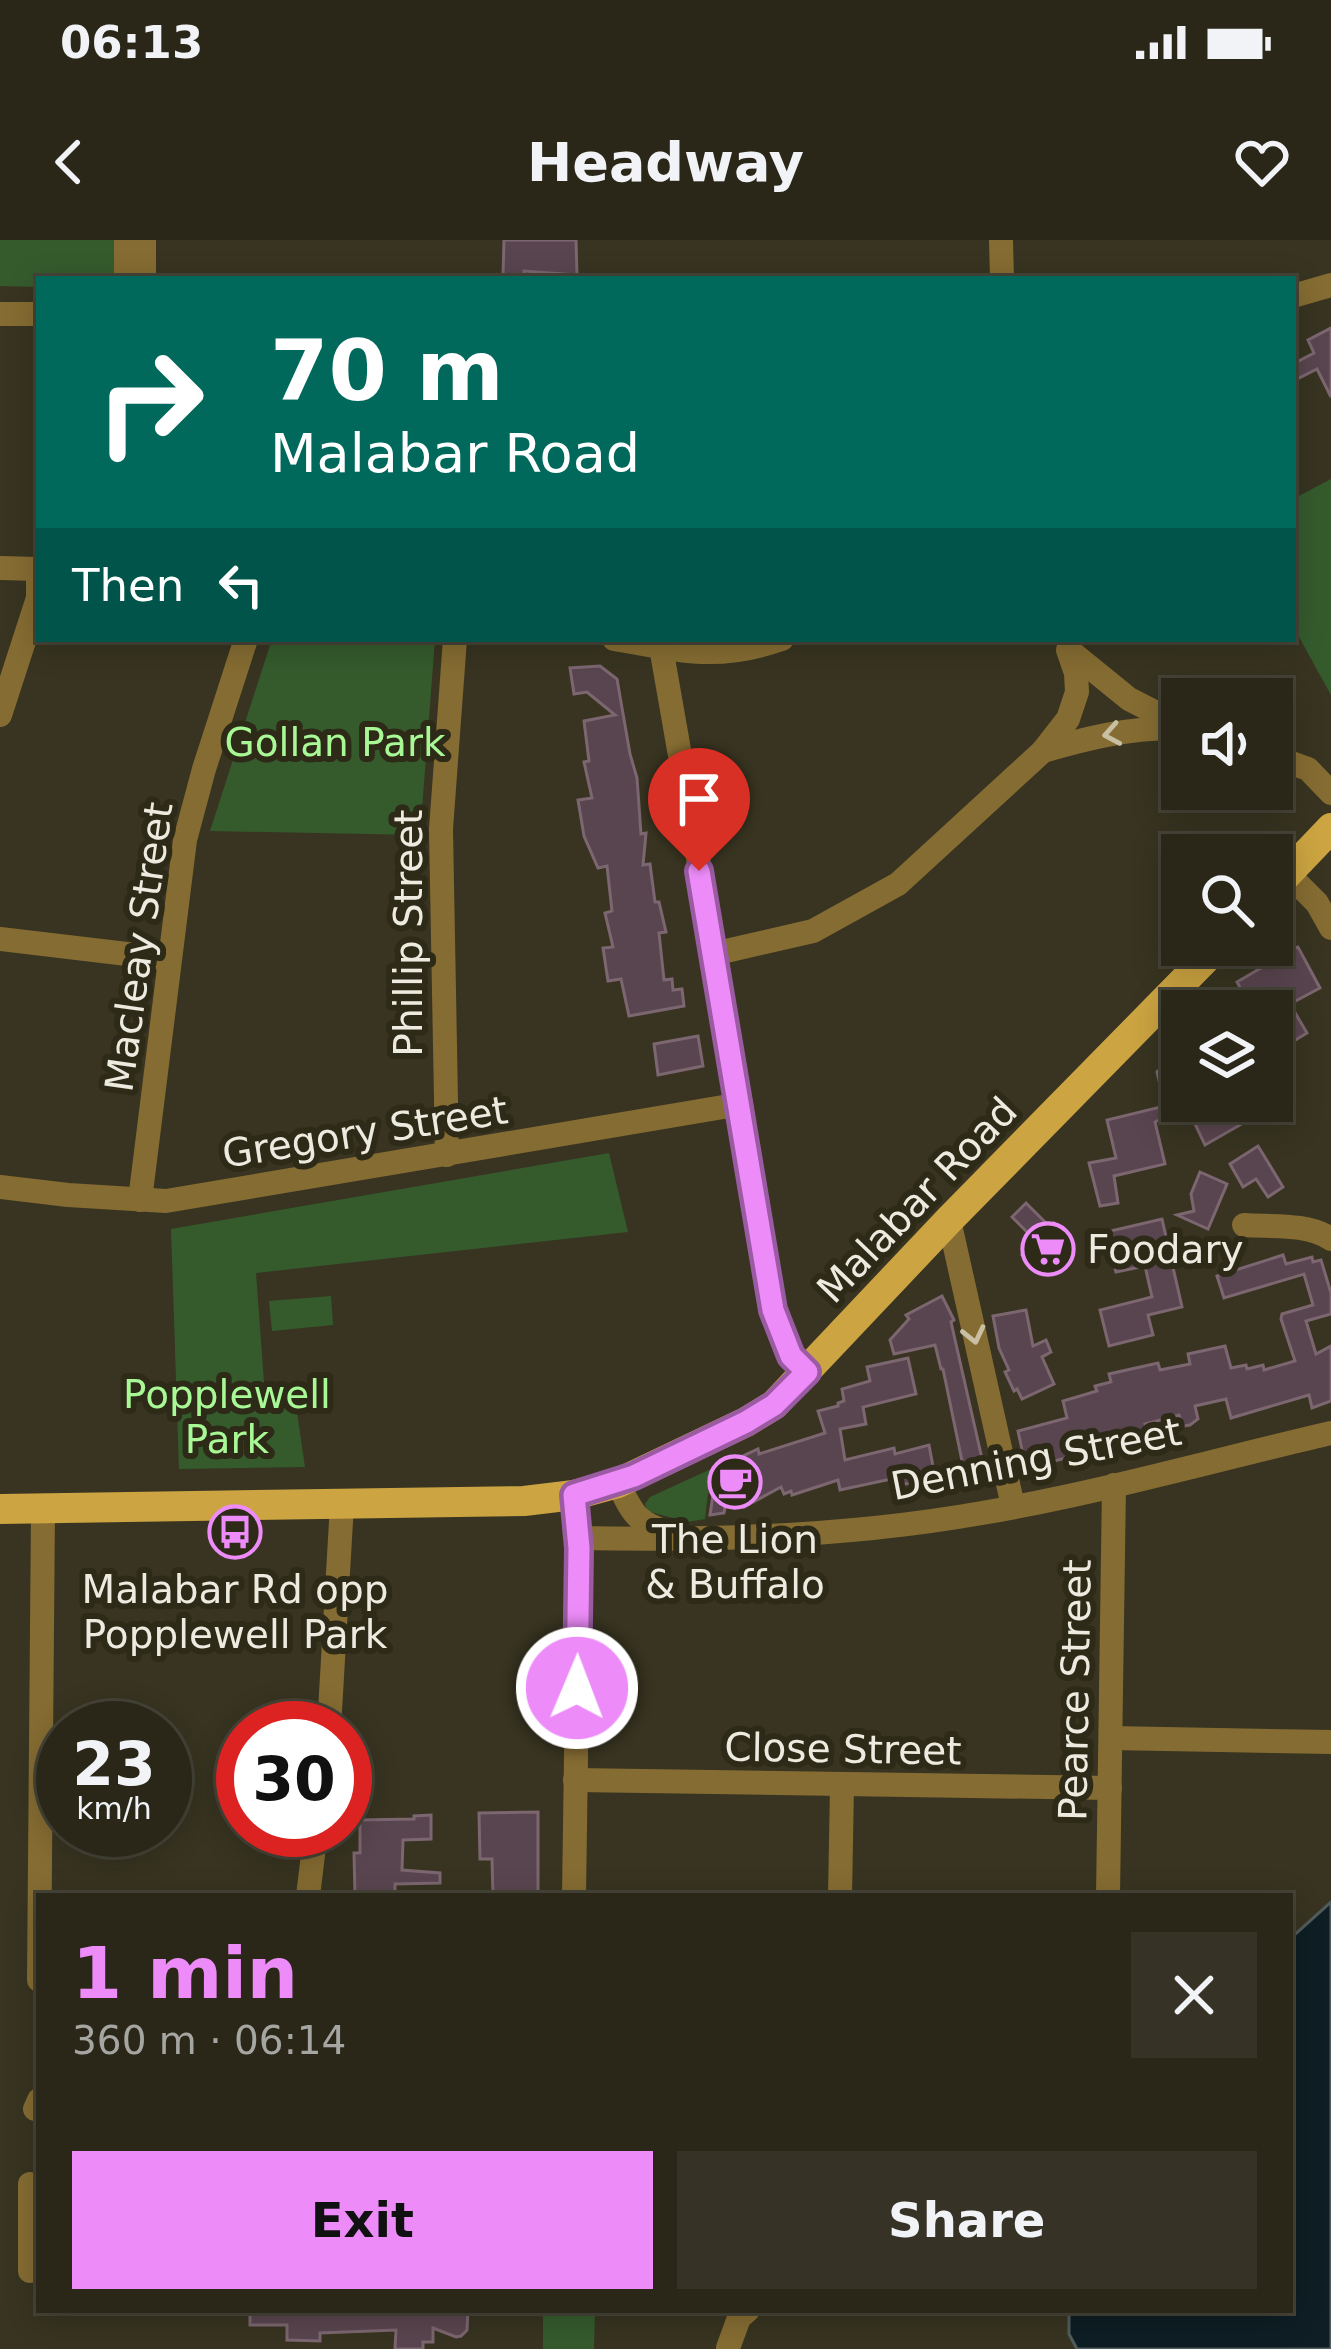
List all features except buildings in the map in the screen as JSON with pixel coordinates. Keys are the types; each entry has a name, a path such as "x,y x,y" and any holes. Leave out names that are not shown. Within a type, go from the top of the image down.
{"main road":[{"path":"1293,868 1331,828"},
{"name":"Malabar Road","path":"0,1509 524,1501 618,1483 774,1405 1198,966"}],"street":[{"path":"126,240 126,276"},
{"path":"144,240 144,276"},
{"path":"1001,240 1002,276"},
{"path":"1296,295 1331,284"},
{"path":"0,314 36,314"},
{"path":"0,568 36,568"},
{"path":"0,715 36,604"},
{"name":"Macleay Street","path":"140,1200 185,840 245,642"},
{"name":"Phillip Street","path":"447,1155 441,829 455,642"},
{"path":"632,642 715,654 773,642"},
{"path":"713,954 813,931 898,884 1043,751 1068,719 1077,692 1076,673 1062,644"},
{"path":"1062,644 1129,699 1161,716"},
{"path":"661,647 773,1310 791,1356 807,1372"},
{"path":"1043,751 1111,733 1161,729"},
{"path":"1293,764 1308,769 1331,793"},
{"path":"1293,889 1317,903 1331,928"},
{"path":"0,939 169,959"},
{"name":"Gregory Street","path":"0,1187 166,1201 740,1104"},
{"path":"949,1220 1013,1506"},
{"path":"1244,1225 1308,1229 1331,1239"},
{"name":"Denning Street","path":"579,1538 714,1539 900,1525 1114,1485 1331,1433"},
{"path":"618,1483 636,1518 680,1537"},
{"name":"Pearce Street","path":"1108,1893 1114,1485"},
{"path":"574,1495 579,1538 574,1893"},
{"path":"331,1701 342,1504"},
{"path":"40,1893 43,1510"},
{"path":"1111,1738 1331,1742"},
{"name":"Close Street","path":"575,1780 1110,1788"},
{"path":"840,1893 842,1786"},
{"path":"308,1893 313,1857"},
{"path":"30,2271 33,2196"},
{"path":"728,2348 745,2313"}],"green space":[{"path":"0,240 117,240 117,276 36,276 36,287 0,286"},
{"path":"1331,479 1331,695 1296,631 1296,497"},
{"name":"Gollan Park","path":"271,642 435,642 420,835 210,831"},
{"name":"Popplewell Park","path":"609,1153 628,1232 256,1273 264,1382 293,1385 305,1467 179,1469 171,1229"},
{"path":"331,1296 333,1325 272,1331 269,1301"},
{"path":"711,1469 705,1519 687,1522 647,1511 650,1497"},
{"path":"543,2313 595,2313 594,2349 543,2349"}],"shaded area":[{"path":"1331,1902 1331,2349 1077,2349 1069,2334 1069,2313 1293,2313 1293,1936"}],"place":[{"name":"Foodary","path":"1048,1249"},
{"name":"The Lion & Buffalo","path":"735,1482"},
{"name":"Malabar Rd opp Popplewell Park","path":"235,1532"}],"route":[{"path":"577,1688 579,1548 574,1495 634,1476 746,1422 774,1405 807,1372 791,1356 773,1310 699,871"}]}
